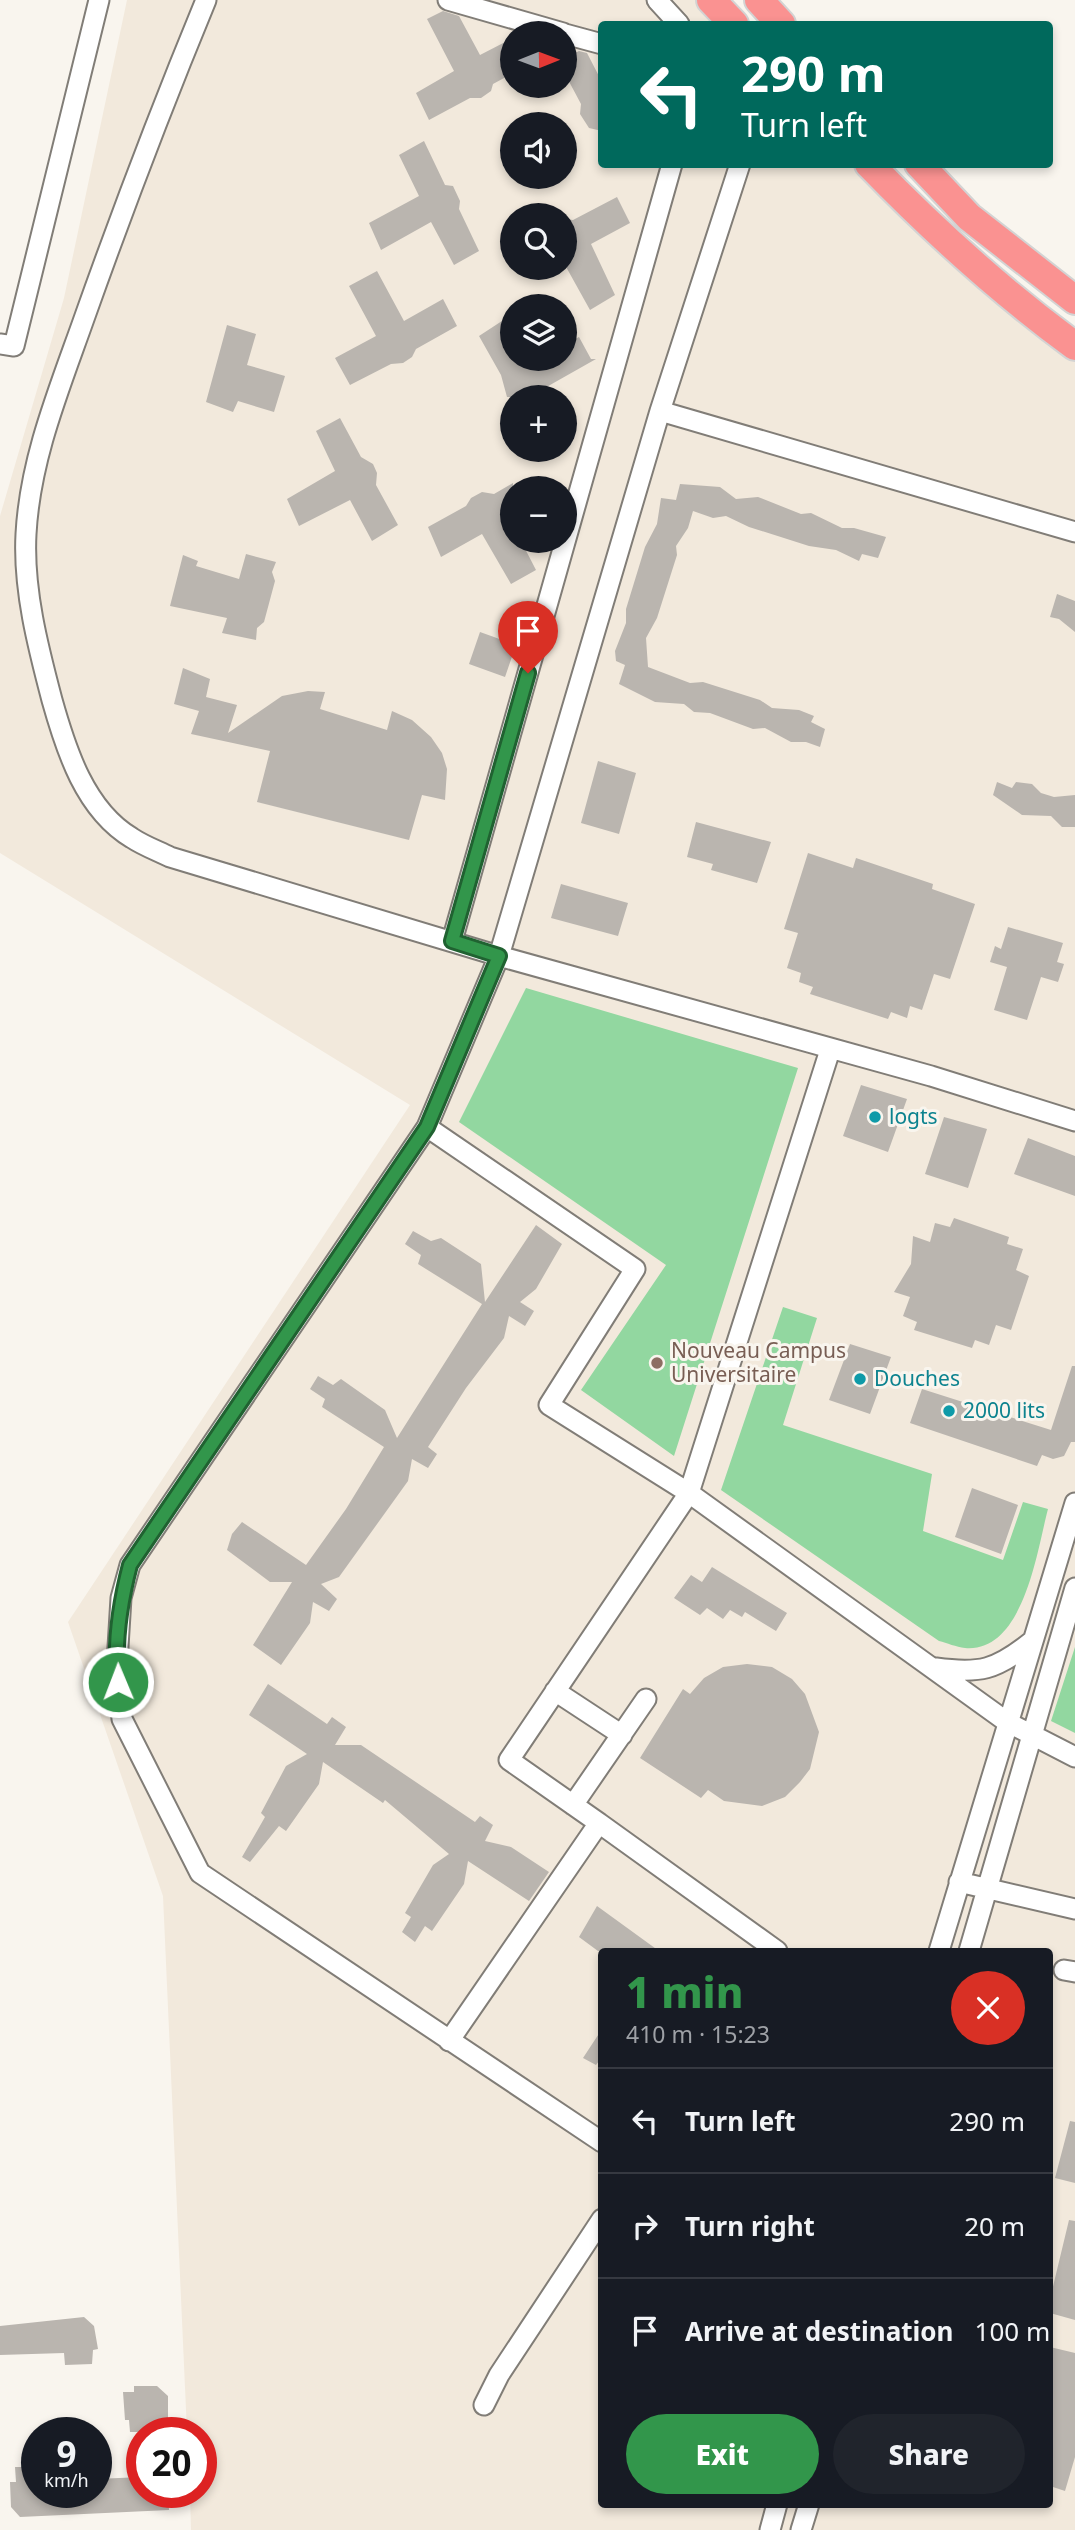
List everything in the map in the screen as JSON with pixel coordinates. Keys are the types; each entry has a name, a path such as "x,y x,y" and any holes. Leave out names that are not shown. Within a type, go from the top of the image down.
{"highway":[{"path":"711,0 731,21"},
{"path":"759,0 778,21"},
{"path":"873,168 938,234 1000,289 1075,346"},
{"path":"923,168 969,217 1075,300"}],"lane":[{"path":"0,344 14,346 99,0"},
{"path":"206,0 144,150 48,422 31,486 26,535 27,578 47,681 63,738 89,796 106,817 131,838 170,857 499,956 1075,1121"},
{"path":"448,0 520,21"},
{"path":"657,0 676,21"},
{"path":"578,38 598,43"},
{"path":"452,941 671,168"},
{"path":"598,2139 200,1873 122,1719 117,1663 121,1598 130,1565 427,1127 499,956 660,411 739,168"},
{"path":"660,411 1075,532"},
{"path":"773,1948 509,1760 689,1493 830,1050"},
{"path":"427,1127 635,1269 549,1405 689,1493 1007,1722 1075,1757"},
{"path":"940,1948 1075,1503"},
{"path":"970,1948 1075,1588"},
{"path":"931,1667 963,1672 988,1670 1009,1660 1031,1642"},
{"path":"555,1691 622,1735"},
{"path":"573,1805 646,1699"},
{"path":"449,2041 599,1823"},
{"path":"959,1882 1075,1909"},
{"path":"484,2405 499,2375 598,2225"},
{"path":"769,2530 776,2508"},
{"path":"801,2530 807,2508"}],"shaded area":[{"name":"Nouveau Campus Universitaire","path":"127,0 696,0 716,21 598,21 598,168 854,168 951,265 1075,361 1075,2530 191,2530 190,2508 217,2508 217,2417 186,2417 163,1896 68,1622 410,1105 0,853 0,516 64,298"}],"green space":[{"path":"526,988 798,1068 674,1456 581,1390 666,1265 459,1122"},
{"path":"783,1307 817,1318 783,1425 932,1474 923,1531 1003,1560 1023,1502 1048,1509 1024,1596 1014,1617 1001,1634 985,1645 965,1648 939,1641 721,1490"},
{"path":"1075,1647 1075,1733 1051,1721"}],"building":[{"path":"443,11 459,16 480,55 500,45 500,80 493,84 491,91 481,98 470,98 429,120 416,93 454,71 427,19"},
{"path":"579,51 587,53 598,74 598,130 589,128 580,114 581,104 578,98"},
{"path":"424,141 445,185 453,186 460,201 459,209 479,251 454,265 431,222 381,250 369,223 419,196 399,155"},
{"path":"617,197 630,223 591,244 615,295 590,310 573,280 577,280 577,218"},
{"path":"377,271 404,321 443,299 457,326 416,349 412,357 403,363 391,364 350,385 335,358 376,336 349,286"},
{"path":"500,322 500,371 575,371 550,385 504,385 479,336"},
{"path":"227,325 256,334 247,365 285,376 274,412 238,401 233,412 206,402"},
{"path":"579,337 591,359 596,359 577,370 577,338"},
{"path":"340,418 361,457 373,464 377,473 376,485 398,525 372,541 350,500 299,526 287,499 335,471 316,431"},
{"path":"680,484 720,487 736,499 758,497 801,514 811,513 842,528 854,528 886,537 878,558 862,554 859,561 836,550 809,546 749,527 726,516 713,518 693,511 688,528 676,546 677,555 657,618 646,638 648,667 690,683 703,682 760,700 772,708 799,710 814,716 811,722 825,729 820,747 806,742 791,742 765,728 753,729 710,713 694,712 684,704 655,702 619,684 625,665 616,661 615,651 626,623 626,609 645,547 657,524 661,498 676,500"},
{"path":"500,491 500,553 527,553 536,570 511,584 482,534 441,557 428,527 466,506 471,498 482,492 494,494"},
{"path":"246,554 276,562 272,572 275,581 264,622 257,628 256,640 222,633 227,618 170,606 183,555 198,561 196,566 239,579"},
{"path":"1057,594 1075,601 1075,632 1059,619 1050,617"},
{"path":"480,632 516,645 505,677 469,664"},
{"path":"183,668 210,679 206,697 237,705 228,733 282,696 308,691 325,692 320,709 387,730 392,711 412,720 431,737 442,753 447,769 445,800 422,795 409,840 257,802 270,751 191,734 199,711 174,704"},
{"path":"598,761 636,773 619,834 581,823"},
{"path":"997,782 1012,788 1016,782 1032,784 1041,793 1054,797 1075,795 1075,827 1062,827 1051,816 1022,815 993,795"},
{"path":"696,822 771,842 757,883 711,870 713,864 687,857"},
{"path":"808,853 853,868 856,858 933,884 932,889 975,904 950,979 934,974 922,1010 910,1006 907,1018 891,1012 888,1019 810,994 813,987 799,982 801,973 787,968 798,933 784,929"},
{"path":"561,884 628,903 618,936 551,918"},
{"path":"1008,927 1063,943 1057,962 1064,964 1058,982 1041,977 1027,1020 994,1010 1007,967 990,962 995,946 1001,949"},
{"name":"logts","path":"861,1085 907,1099 888,1152 843,1136"},
{"path":"944,1117 987,1129 968,1188 925,1174"},
{"path":"1028,1138 1075,1156 1075,1196 1014,1174"},
{"path":"954,1218 1009,1237 1007,1244 1023,1249 1016,1270 1029,1276 1011,1330 996,1325 989,1345 975,1340 972,1348 914,1330 917,1322 903,1316 910,1297 894,1292 911,1264 913,1236 930,1242 935,1223 950,1227"},
{"path":"536,1225 562,1244 536,1289 520,1302 534,1311 525,1326 509,1316 504,1338 466,1388 428,1447 437,1454 428,1468 412,1459 408,1481 339,1577 321,1584 337,1599 329,1611 313,1602 310,1623 281,1665 253,1645 292,1582 270,1582 227,1550 232,1534 242,1522 306,1565 346,1509 384,1447 322,1407 325,1399 310,1389 318,1376 333,1385 341,1379 385,1410 397,1438 482,1304 418,1264 421,1255 405,1244 413,1231 431,1241 441,1238 481,1264 485,1302"},
{"name":"Douches","path":"850,1344 891,1357 870,1414 829,1400"},
{"name":"2000 lits","path":"1072,1366 1075,1366 1075,1442 1071,1442 1064,1456 1053,1459 1042,1455 1037,1466 910,1423 922,1389 1051,1430"},
{"path":"972,1488 1018,1505 1001,1554 955,1537"},
{"path":"712,1567 787,1613 776,1631 745,1612 742,1617 730,1610 723,1619 707,1608 700,1615 674,1598 691,1575 702,1582"},
{"path":"747,1664 772,1667 792,1679 805,1694 819,1732 810,1769 800,1782 785,1797 762,1806 724,1801 708,1790 701,1798 640,1758 683,1689 690,1694 704,1678 723,1667"},
{"path":"268,1684 327,1724 332,1717 346,1727 335,1745 361,1745 475,1822 480,1816 493,1825 485,1841 511,1847 549,1872 529,1901 468,1861 464,1884 432,1931 425,1926 415,1942 402,1932 411,1917 405,1913 433,1865 449,1854 385,1800 383,1803 323,1762 319,1784 286,1831 279,1826 250,1862 242,1857 265,1817 261,1813 286,1766 307,1754 249,1715"},
{"path":"597,1906 655,1948 598,1948 598,1951 579,1937"},
{"path":"598,2035 598,2062 596,2065 583,2058"},
{"path":"1070,2121 1075,2122 1075,2183 1055,2178"},
{"path":"1069,2220 1075,2221 1075,2320 1053,2314 1053,2287"},
{"path":"84,2317 94,2326 98,2349 93,2350 92,2364 65,2365 64,2353 0,2355 0,2326"},
{"path":"1053,2348 1075,2353 1075,2457 1065,2491 1053,2487"},
{"path":"134,2386 157,2386 168,2396 168,2417 126,2417 125,2420 123,2392 134,2392"},
{"path":"15,2467 21,2467 21,2508 112,2508 112,2478 126,2478 126,2508 169,2510 20,2517 11,2507 10,2482 16,2482"}],"place":[{"name":"logts","path":"875,1117"},
{"name":"Nouveau Campus Universitaire","path":"657,1363"},
{"name":"Douches","path":"860,1379"},
{"name":"2000 lits","path":"949,1411"}],"route":[{"path":"118,1682 121,1598 130,1565 427,1127 499,956 452,941 528,673"}]}
